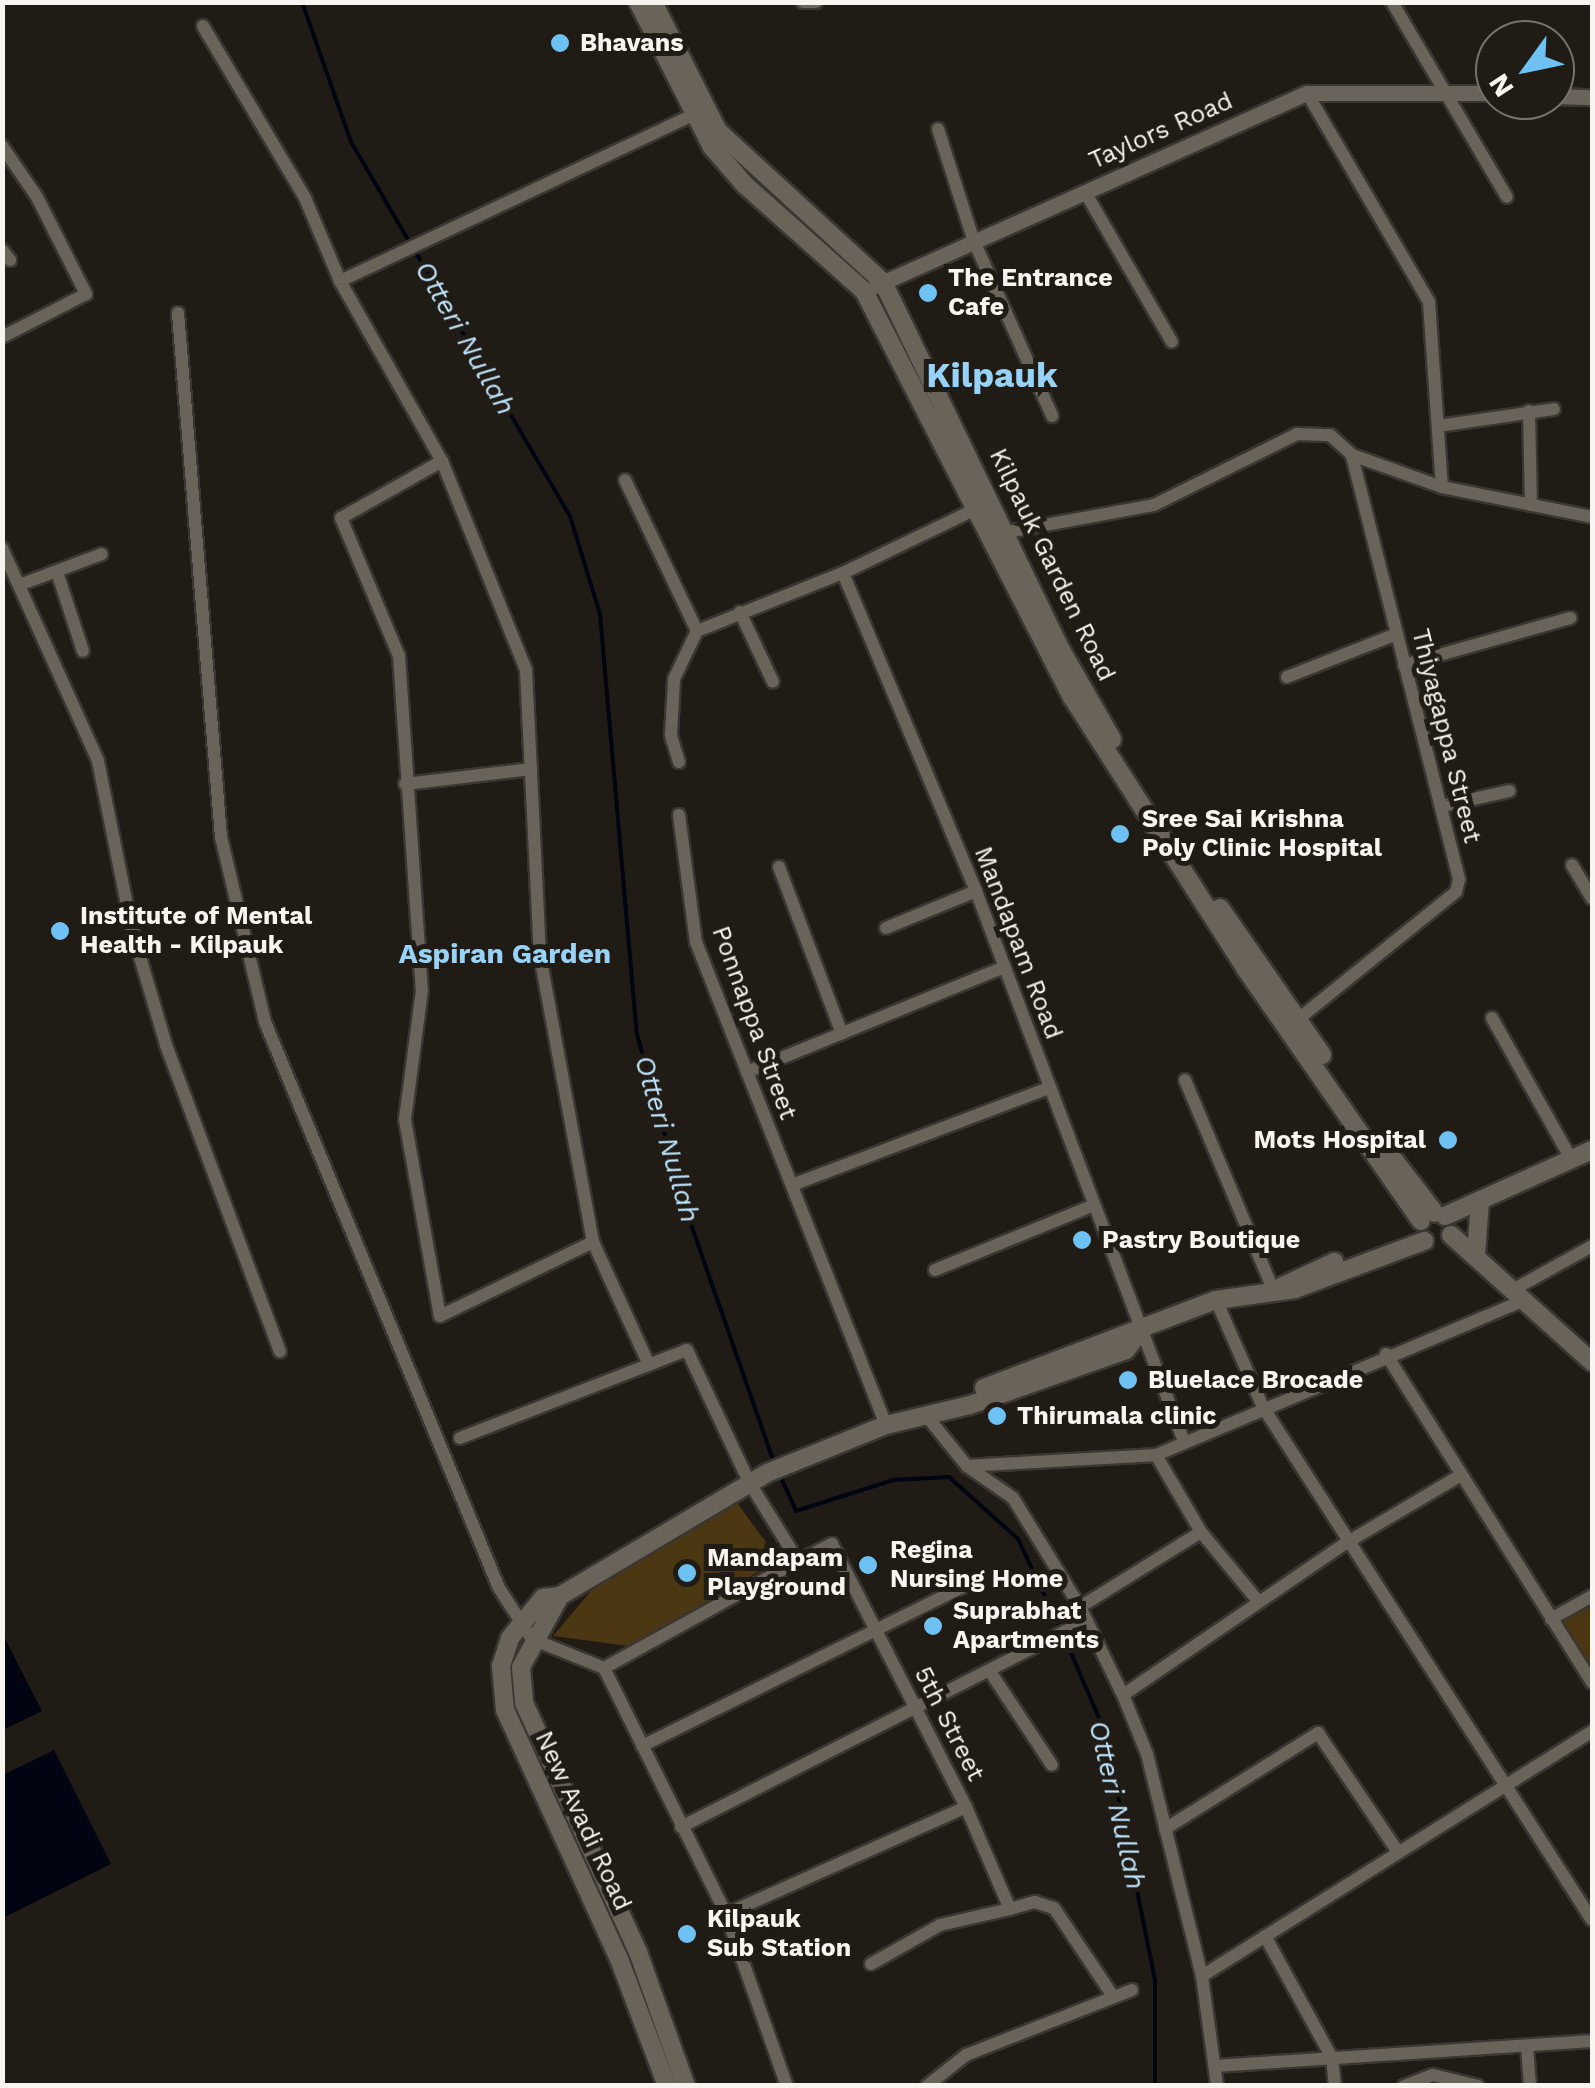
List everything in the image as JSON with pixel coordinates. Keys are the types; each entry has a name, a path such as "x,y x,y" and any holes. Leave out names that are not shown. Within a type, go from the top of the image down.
{"main road":[{"name":"Kilpauk Garden Road","path":"638,2 693,115 745,185 864,291 1072,697 1435,1227 1522,1293 1592,1362"},
{"name":"Kilpauk Garden Road","path":"653,2 718,131 883,282 1103,724 1294,1023"},
{"path":"886,1425 1126,1350 1138,1334 1216,1300 1277,1288 1295,1290 1592,1150"},
{"path":"1476,1256 1480,1202"},
{"name":"New Avadi Road","path":"667,2086 619,1959 505,1710 501,1666 522,1621 543,1598 560,1596 749,1482 886,1425"},
{"name":"New Avadi Road","path":"560,1596 532,1639 521,1667 524,1703 638,1952 686,2086"}],"street":[{"path":"802,2 816,2"},
{"path":"1392,2 1507,198"},
{"path":"203,26 306,198 340,282 442,460 526,670 540,956 593,1242 649,1365"},
{"path":"1308,93 1429,302 1442,487"},
{"name":"Taylors Road","path":"864,291 972,239 1308,93 1475,93"},
{"path":"340,282 693,115"},
{"path":"938,129 972,239 1052,416"},
{"path":"2,146 37,197 86,294 2,337"},
{"path":"1085,192 1172,342"},
{"path":"178,313 220,837 265,1022 498,1588 532,1639 604,1668 726,1914 787,2086"},
{"path":"1438,426 1554,408"},
{"path":"1530,411 1531,504"},
{"path":"1007,532 1154,505 1298,434 1330,435 1352,454 1442,487 1592,516"},
{"name":"Thiyagappa Street","path":"1294,1023 1456,892 1459,879 1352,454"},
{"path":"442,460 341,518 399,656 422,990 404,1120 440,1316 593,1242"},
{"path":"625,480 697,631"},
{"path":"679,762 671,736 674,679 697,631 843,573 978,508"},
{"path":"2,548 22,584 98,762 132,930 161,1030 280,1352"},
{"path":"22,584 102,554"},
{"path":"57,572 83,650"},
{"name":"Mandapam Road","path":"843,573 976,891 1138,1334 1183,1439"},
{"path":"740,612 773,682"},
{"path":"1404,665 1570,618"},
{"path":"1287,676 1397,634"},
{"path":"405,784 531,769"},
{"path":"1442,806 1509,791"},
{"name":"Ponnappa Street","path":"679,815 696,942 886,1425"},
{"path":"1572,865 1592,898"},
{"path":"779,867 842,1034"},
{"path":"886,928 976,891"},
{"path":"747,1072 1004,967"},
{"path":"1492,1018 1571,1159"},
{"path":"1185,1080 1277,1288"},
{"path":"792,1184 1048,1088"},
{"path":"936,1270 1092,1206"},
{"path":"966,1466 1156,1454 1522,1293 1592,1246"},
{"path":"1216,1300 1263,1407 1346,1543 1508,1783 1592,1920"},
{"path":"460,1438 687,1350 749,1482 798,1561 604,1668"},
{"path":"1386,1354 1592,1683"},
{"path":"925,1414 966,1466 1013,1498 1080,1607 1081,1624 1123,1695 1165,1829 1202,1976 1217,2086"},
{"path":"1156,1454 1201,1532 1258,1602"},
{"path":"1123,1695 1346,1543 1461,1475"},
{"path":"1080,1607 1201,1532"},
{"name":"5th Street","path":"798,1561 832,1544 966,1808 1010,1910"},
{"path":"642,1746 979,1579"},
{"path":"1551,1619 1592,1596"},
{"path":"681,1827 915,1706 990,1674 1081,1624"},
{"path":"990,1674 1052,1765"},
{"path":"1165,1829 1318,1732 1398,1852"},
{"path":"1202,1976 1592,1732"},
{"path":"726,1914 966,1808"},
{"path":"871,1964 940,1925 1035,1902 1054,1908 1113,1996"},
{"path":"1265,1936 1332,2058 1335,2086"},
{"path":"927,2086 966,2055 1132,1990"},
{"path":"1215,2066 1592,2042"},
{"path":"1528,2046 1530,2086"},
{"path":"1432,2052 1433,2076"},
{"path":"1404,2086 1433,2076 1478,2086"}],"shaded area":[{"name":"Mandapam Playground","path":"735,1500 779,1560 629,1646 553,1636 596,1585"},
{"path":"1588,1603 1592,1609 1592,1669 1561,1621"},
{"path":"2,1633 42,1711 3,1730 2,1730"},
{"path":"54,1750 111,1864 3,1918 3,1775"}],"waterway":[{"name":"Otteri Nullah","path":"302,2 351,142 410,243"},
{"name":"Otteri Nullah","path":"415,251 570,516 600,614 637,1034 685,1207 774,1462"},
{"name":"Otteri Nullah","path":"780,1475 796,1511 893,1480 949,1477 1018,1539 1061,1630"},
{"name":"Otteri Nullah","path":"1065,1639 1105,1732 1155,1981 1155,2086"}],"place":[{"name":"Bhavans","path":"560,43"},
{"name":"The Entrance Cafe","path":"928,293"},
{"name":"Sree Sai Krishna Poly Clinic Hospital","path":"1120,834"},
{"name":"Institute of Mental Health - Kilpauk","path":"60,931"},
{"name":"Mots Hospital","path":"1448,1140"},
{"name":"Pastry Boutique","path":"1082,1240"},
{"name":"Bluelace Brocade","path":"1128,1380"},
{"name":"Thirumala clinic","path":"997,1416"},
{"name":"Regina Nursing Home","path":"868,1565"},
{"name":"Mandapam Playground","path":"687,1573"},
{"name":"Suprabhat Apartments","path":"933,1626"},
{"name":"Kilpauk Sub Station","path":"687,1934"}],"district":[{"name":"Kilpauk","path":"992,375"},
{"name":"Aspiran Garden","path":"505,954"}]}
